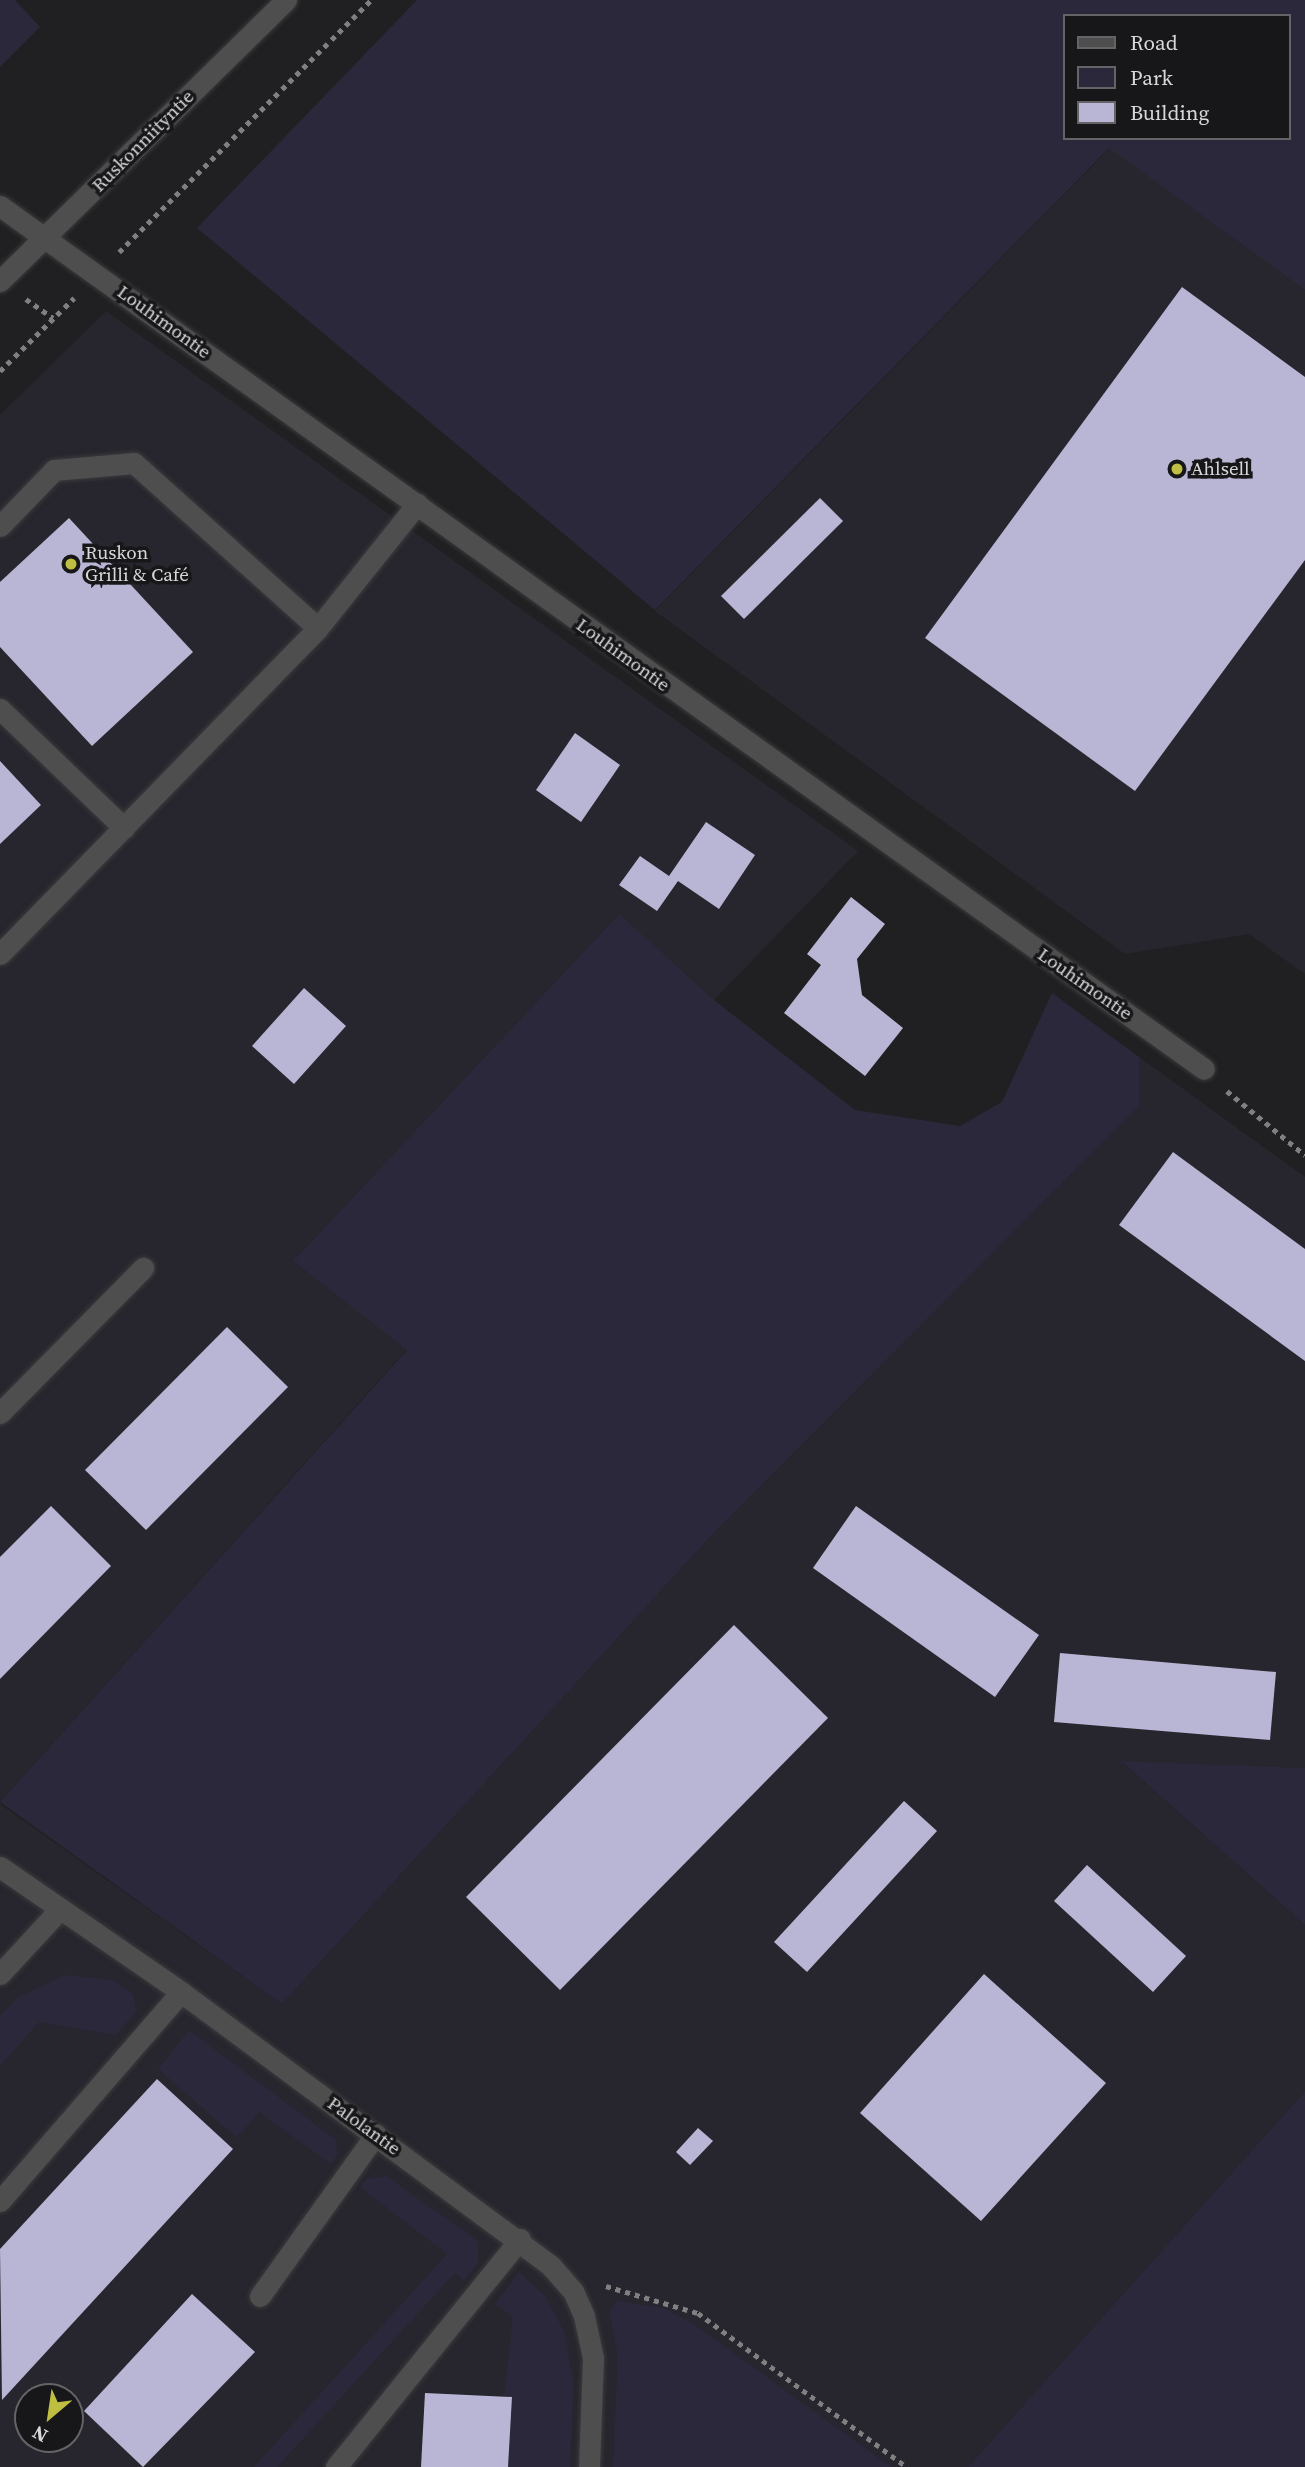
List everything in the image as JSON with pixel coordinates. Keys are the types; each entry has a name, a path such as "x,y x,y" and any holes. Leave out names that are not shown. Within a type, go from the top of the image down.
{"street":[{"name":"Ruskonniityntie","path":"0,281 286,0"},
{"name":"Louhimontie","path":"0,206 1204,1069"},
{"path":"0,526 54,470 134,463 318,628"},
{"path":"0,954 318,628 417,505"},
{"path":"0,709 124,828"},
{"path":"0,1413 143,1268"},
{"name":"Palolantie","path":"0,1867 181,1992 581,2286 593,2358 589,2467"},
{"path":"0,1974 59,1910"},
{"path":"0,2202 181,1992"},
{"path":"260,2296 376,2134"},
{"path":"336,2467 520,2239"}],"path":[{"path":"0,371 371,0"},
{"path":"1204,1069 1255,1119 1305,1155"},
{"path":"581,2286 698,2313 908,2467"}],"shaded area":[{"path":"1110,148 1305,290 1305,974 1249,934 1125,954 655,611"},
{"path":"106,311 858,851 714,1000 618,915 293,1261 407,1349 0,1802 0,415"},
{"path":"1139,1057 1305,1177 1305,1768 1122,1762 1305,1925 1305,2091 968,2467 0,2467 0,1804 282,2004 712,1535 1139,1106"}],"green space":[{"path":"0,0 15,0 40,27 0,67"},
{"path":"417,0 1305,0 1305,290 1109,148 655,610 197,228"},
{"path":"619,914 714,1000 855,1110 960,1126 1002,1102 1052,993 1139,1057 1139,1106 712,1535 282,2004 0,1802 407,1350 293,1261"},
{"path":"1121,1761 1305,1768 1305,1925"},
{"path":"65,1975 112,1980 133,1994 136,2012 116,2035 39,2022 0,2066 0,2016 17,1998"},
{"path":"189,2030 336,2140 337,2155 331,2164 259,2112 237,2138 158,2069"},
{"path":"1305,2091 1305,2467 968,2467"},
{"path":"386,2176 478,2241 478,2263 464,2281 455,2273 277,2467 254,2467 447,2254 360,2187 366,2179"},
{"path":"519,2272 545,2296 564,2331 574,2383 570,2467 508,2467 512,2398 504,2397 513,2317 495,2304"},
{"path":"617,2301 663,2308 692,2323 891,2467 613,2467 618,2355 609,2312"}],"building":[{"name":"Ahlsell","path":"1182,287 1305,377 1305,560 1135,791 925,638"},
{"path":"820,498 843,521 744,619 721,596"},
{"path":"69,518 193,652 92,746 0,647 0,582"},
{"path":"575,733 620,765 581,822 536,790"},
{"path":"0,761 41,805 0,844"},
{"path":"706,822 755,855 719,909 678,881 657,911 619,885 640,856 669,876"},
{"path":"851,897 885,924 857,959 862,995 903,1028 865,1076 784,1013 821,965 807,954"},
{"path":"304,988 346,1026 294,1084 252,1046"},
{"path":"1173,1152 1305,1249 1305,1361 1119,1225"},
{"path":"227,1327 288,1387 146,1530 85,1470"},
{"path":"51,1506 111,1566 0,1679 0,1557"},
{"path":"856,1506 1039,1635 995,1697 813,1568"},
{"path":"734,1625 828,1718 560,1990 466,1897"},
{"path":"1060,1653 1276,1672 1270,1740 1054,1722"},
{"path":"904,1801 937,1831 807,1972 774,1942"},
{"path":"1087,1865 1186,1956 1153,1992 1054,1901"},
{"path":"984,1974 1106,2083 981,2221 860,2113"},
{"path":"157,2079 233,2149 18,2383 14,2383 14,2387 2,2400 0,2249"},
{"path":"698,2128 713,2141 690,2165 676,2152"},
{"path":"192,2294 255,2352 143,2467 84,2411"},
{"path":"425,2393 512,2397 508,2467 421,2467"}],"place":[{"name":"Ahlsell","path":"1177,469"},
{"name":"Ruskon Grilli & Café","path":"71,564"}]}
